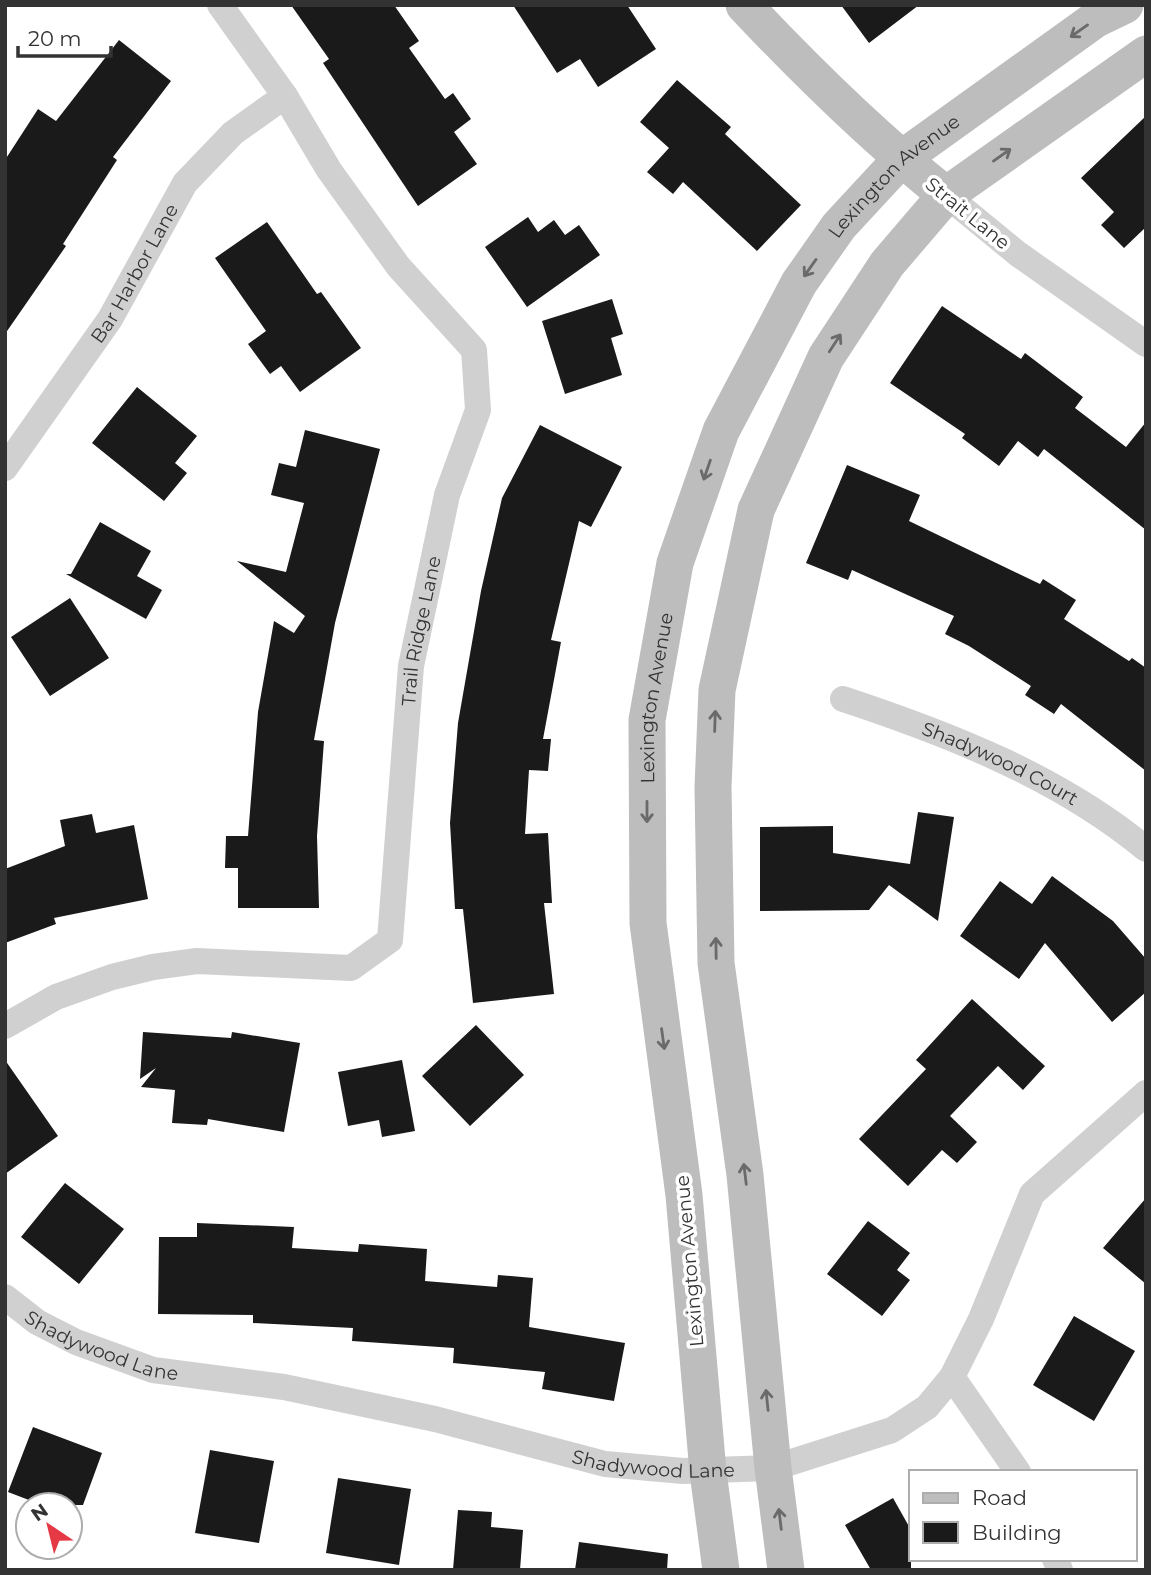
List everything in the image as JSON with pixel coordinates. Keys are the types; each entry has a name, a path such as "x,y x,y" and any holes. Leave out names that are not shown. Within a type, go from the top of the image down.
{"street":[{"name":"Trail Ridge Lane","path":"5,1026 57,997 112,977 153,967 197,961 351,968 390,940 411,666 447,495 478,410 474,350 398,266 329,170 285,96 220,5"},
{"name":"Strait Lane","path":"744,5 810,76 901,159 1018,254 1146,344"},
{"name":"Lexington Avenue","path":"721,1570 708,1472 684,1195 648,923 647,720 675,563 721,430 799,283 839,226 901,159 1096,19 1125,5"},
{"path":"786,1570 773,1468 745,1175 716,963 713,787 717,690 756,510 826,357 887,264 946,195 1146,54"},
{"name":"Bar Harbor Lane","path":"5,467 110,319 185,183 233,133 285,96"},
{"name":"Shadywood Court","path":"843,699 932,729 1035,777 1125,832 1146,849"},
{"name":"Shadywood Lane","path":"5,1297 37,1322 76,1342 153,1370 284,1387 435,1419 604,1464 708,1472 773,1468 892,1430 926,1406 952,1377 981,1319 1032,1194 1146,1093"},
{"path":"952,1377 1017,1470"}],"building":[{"path":"291,5 394,5 419,41 409,48 445,99 453,93 471,119 454,132 477,164 418,206 323,63 329,59"},
{"path":"513,5 627,5 656,49 598,87 580,59 557,73"},
{"path":"841,5 919,5 869,43"},
{"path":"119,40 171,81 113,157 117,160 63,244 66,246 5,334 5,160 38,109 56,121"},
{"path":"677,80 731,127 725,134 801,205 757,251 683,182 673,194 647,172 669,148 640,122"},
{"path":"1146,116 1146,227 1124,248 1101,225 1114,212 1081,178"},
{"path":"528,217 538,232 554,220 565,235 579,225 600,255 527,307 485,247"},
{"path":"267,222 317,294 321,292 361,348 300,392 281,366 270,374 248,344 266,331 215,258"},
{"path":"612,299 623,334 611,338 622,375 565,394 542,321"},
{"path":"942,306 1021,359 1025,353 1083,397 1075,408 1126,447 1146,422 1146,530 1044,449 1038,457 1018,441 999,466 962,438 965,434 890,383"},
{"path":"137,387 197,436 175,463 187,473 164,501 92,443"},
{"path":"540,425 622,467 591,527 579,521 551,640 561,642 543,739 551,739 548,771 529,770 525,834 548,833 552,903 544,903 554,994 473,1003 463,909 455,909 450,823 458,723 481,591 502,498"},
{"path":"305,430 380,449 335,623 314,740 324,741 317,836 319,908 238,908 238,868 225,868 226,836 248,836 258,712 274,621 294,633 305,616 237,561 286,572 304,503 271,495 279,463 296,467"},
{"path":"847,465 920,495 909,521 1040,584 1043,579 1076,600 1064,619 1129,661 1132,658 1146,668 1146,771 1061,704 1054,714 1025,695 1031,686 969,646 945,634 954,616 852,570 848,580 806,563"},
{"path":"100,522 151,551 137,576 162,590 146,619 66,574 71,574"},
{"path":"70,598 109,658 50,696 11,637"},
{"path":"918,812 954,817 938,921 889,885 869,910 760,911 760,827 833,826 833,853 910,864"},
{"path":"92,814 96,833 134,825 148,899 54,918 56,924 5,943 5,869 65,846 60,820"},
{"path":"1052,876 1113,921 1146,959 1146,992 1112,1022 1045,943 1019,979 960,936 1000,881 1032,904"},
{"path":"972,999 1045,1066 1023,1090 998,1066 950,1116 977,1142 957,1163 942,1150 908,1186 859,1139 926,1069 916,1060"},
{"path":"476,1025 524,1075 470,1126 422,1076"},
{"path":"143,1032 231,1038 232,1032 300,1043 284,1132 208,1119 207,1125 172,1123 175,1090 141,1087 156,1068 140,1079"},
{"path":"5,1060 58,1136 5,1174"},
{"path":"402,1060 415,1131 382,1137 379,1120 348,1126 338,1072"},
{"path":"65,1183 124,1229 79,1284 21,1237"},
{"path":"1146,1198 1146,1284 1103,1248"},
{"path":"868,1221 910,1253 897,1270 910,1280 882,1316 827,1274"},
{"path":"197,1223 294,1227 292,1248 358,1252 359,1244 427,1249 425,1281 497,1287 498,1275 533,1278 529,1327 625,1343 614,1401 542,1389 545,1372 453,1363 454,1348 352,1341 353,1328 253,1323 253,1315 158,1314 159,1237 197,1237"},
{"path":"1074,1316 1135,1351 1094,1421 1033,1385"},
{"path":"33,1427 102,1453 84,1502 84,1491 14,1491 14,1494 8,1492"},
{"path":"210,1450 274,1461 259,1543 195,1533"},
{"path":"338,1478 411,1489 399,1565 326,1553"},
{"path":"893,1498 909,1526 911,1570 871,1570 845,1525"},
{"path":"458,1510 492,1512 491,1527 523,1530 520,1570 453,1570"},
{"path":"579,1542 668,1554 667,1570 575,1570"}]}
